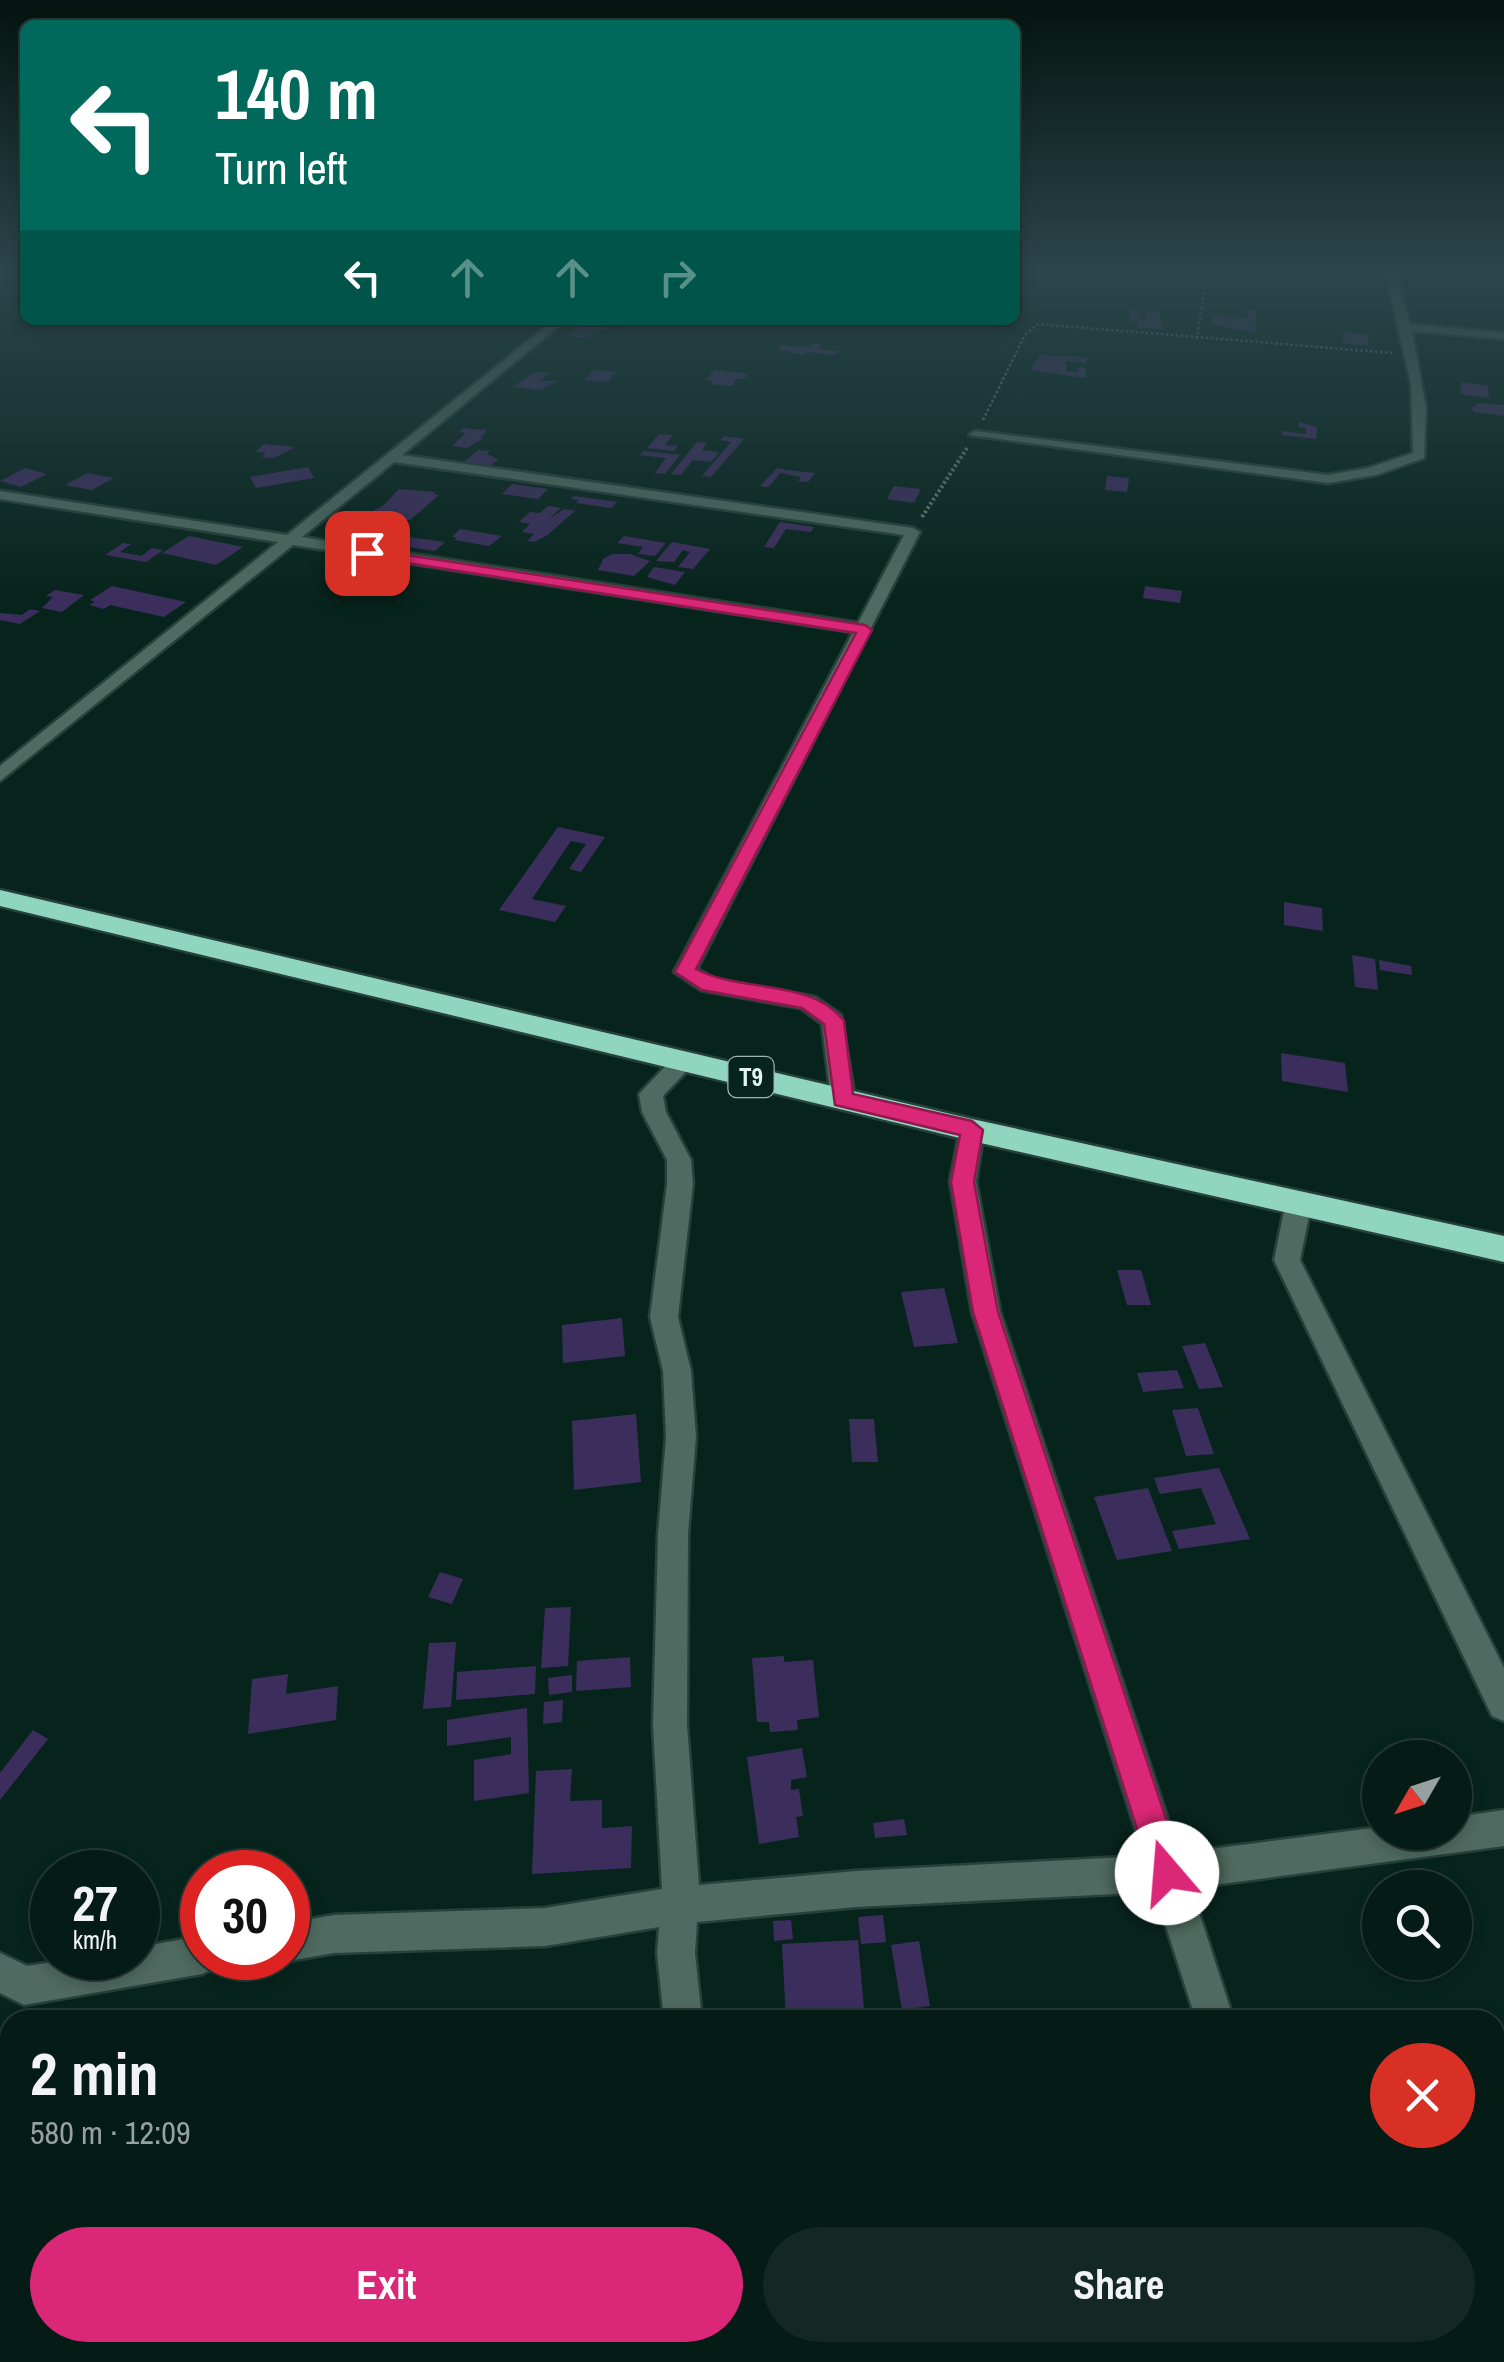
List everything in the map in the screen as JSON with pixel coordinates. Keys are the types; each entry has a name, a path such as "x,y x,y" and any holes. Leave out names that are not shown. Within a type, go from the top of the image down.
{"highway":[{"name":"T9","path":"0,898 972,1130 1298,1206 1504,1249"}],"street":[{"path":"0,775 491,377"},
{"path":"975,435 1328,479 1371,472 1419,455 1422,426 1413,377"},
{"path":"392,458 913,532 684,972 709,985 808,1002 834,1021 843,1099"},
{"path":"0,495 865,630"},
{"path":"682,2010 676,1953 682,1872 670,1725 673,1534 681,1437 677,1370 664,1317 680,1184 678,1160 654,1112 651,1094 684,1061"},
{"path":"972,1130 963,1182 986,1312 1212,2010"},
{"path":"1298,1206 1287,1260 1504,1704"},
{"path":"310,1938 334,1934 545,1927 680,1905 874,1888 1167,1873 1504,1828"},
{"path":"0,1972 24,1986 180,1960"}],"building":[{"path":"528,377 557,381 541,390 512,387"},
{"path":"587,377 612,377 607,382 584,380"},
{"path":"745,377 736,379 733,386 705,380"},
{"path":"1462,382 1488,386 1489,398 1465,395 1460,392"},
{"path":"1476,403 1504,405 1504,416 1473,412"},
{"path":"1299,422 1317,427 1316,439 1282,435 1282,431 1306,434 1306,428 1299,427"},
{"path":"463,428 487,430 480,438 484,438 467,448 452,446 466,433 459,432"},
{"path":"659,434 673,435 665,445 678,446 674,451 647,448"},
{"path":"724,436 744,439 711,477 702,476 731,442 720,440"},
{"path":"697,442 707,443 702,450 719,452 711,462 693,460 681,475 671,474"},
{"path":"264,444 295,447 274,458 262,457 266,453 255,452"},
{"path":"478,450 490,451 487,454 498,459 491,466 461,464"},
{"path":"644,451 680,455 665,474 655,473 666,458 640,455"},
{"path":"308,467 314,478 256,488 250,477"},
{"path":"25,468 47,474 21,487 0,481"},
{"path":"777,468 815,473 808,482 780,473 769,487 760,486"},
{"path":"87,473 114,478 92,490 65,485"},
{"path":"1107,476 1129,478 1127,492 1105,490"},
{"path":"512,484 548,489 538,499 502,494"},
{"path":"894,486 921,489 914,503 887,499"},
{"path":"399,489 439,495 410,520 385,519 388,516 369,513 384,505"},
{"path":"574,496 617,502 611,508 576,503 579,500 570,499"},
{"path":"548,506 561,508 548,520 564,509 575,511 546,536 527,541 534,534 522,532 530,524 519,522 530,512 540,513"},
{"path":"780,522 814,527 811,532 786,529 774,548 764,547"},
{"path":"460,529 502,536 489,546 454,540 457,538 452,537"},
{"path":"189,536 243,547 216,565 162,553"},
{"path":"624,536 666,543 655,556 638,554 643,547 617,543"},
{"path":"410,537 445,542 435,551 400,546"},
{"path":"672,542 710,549 693,569 678,567 690,552 683,550 674,562 656,561"},
{"path":"123,543 131,544 120,552 141,556 152,548 163,550 146,562 105,555"},
{"path":"612,554 630,554 650,561 634,576 598,570 603,559"},
{"path":"654,567 685,572 675,585 647,577"},
{"path":"112,586 186,602 164,617 110,605 104,609 89,605 95,602 90,600"},
{"path":"1145,586 1182,591 1180,603 1143,598"},
{"path":"55,590 84,595 62,612 42,608 53,597 46,596"},
{"path":"30,609 40,611 20,624 0,620 0,613 22,615"},
{"path":"558,827 605,837 581,872 569,869 586,844 571,841 532,899 566,906 555,922 499,910"},
{"path":"1284,902 1322,908 1323,931 1284,925"},
{"path":"1352,955 1375,959 1378,990 1355,987"},
{"path":"1379,960 1411,966 1412,975 1380,970"},
{"path":"1281,1053 1345,1063 1348,1092 1282,1081"},
{"path":"1117,1270 1141,1270 1151,1305 1127,1305"},
{"path":"944,1288 958,1343 914,1347 901,1292"},
{"path":"622,1318 625,1356 563,1363 562,1325"},
{"path":"1205,1343 1223,1387 1199,1389 1182,1346"},
{"path":"1177,1370 1184,1388 1143,1392 1137,1373"},
{"path":"1198,1408 1214,1454 1186,1456 1172,1410"},
{"path":"636,1414 641,1482 574,1490 572,1421"},
{"path":"849,1419 874,1419 878,1462 852,1462"},
{"path":"1219,1468 1250,1539 1179,1549 1172,1531 1216,1524 1201,1488 1160,1494 1154,1478"},
{"path":"1148,1488 1172,1551 1117,1560 1094,1497"},
{"path":"440,1572 463,1579 452,1604 428,1597"},
{"path":"571,1607 568,1666 541,1668 545,1608"},
{"path":"456,1642 451,1707 423,1709 429,1643"},
{"path":"784,1656 784,1662 813,1660 819,1717 797,1720 798,1730 770,1732 769,1722 757,1722 752,1658"},
{"path":"630,1657 631,1687 576,1691 577,1661"},
{"path":"536,1666 535,1694 456,1700 457,1672"},
{"path":"288,1674 286,1694 338,1686 336,1720 248,1734 252,1679"},
{"path":"572,1675 572,1692 549,1695 548,1678"},
{"path":"563,1700 562,1722 543,1724 544,1702"},
{"path":"527,1708 529,1793 474,1801 474,1760 511,1754 511,1737 447,1746 447,1720"},
{"path":"33,1730 48,1739 0,1800 0,1773"},
{"path":"802,1748 807,1777 791,1780 791,1790 799,1789 803,1816 796,1817 799,1837 759,1844 747,1757"},
{"path":"572,1769 570,1801 602,1800 602,1828 632,1826 631,1868 532,1874 536,1771"},
{"path":"904,1819 907,1835 875,1838 873,1823"},
{"path":"883,1915 886,1942 861,1944 858,1917"},
{"path":"791,1920 793,1939 774,1941 773,1921"},
{"path":"858,1940 864,2010 785,2010 782,1944"},
{"path":"919,1941 930,2006 902,2010 891,1945"}],"route":[{"path":"367,553 865,630 684,972 709,985 733,991 808,1002 834,1021 843,1099 972,1130 963,1182 986,1312 1167,1873"}]}
